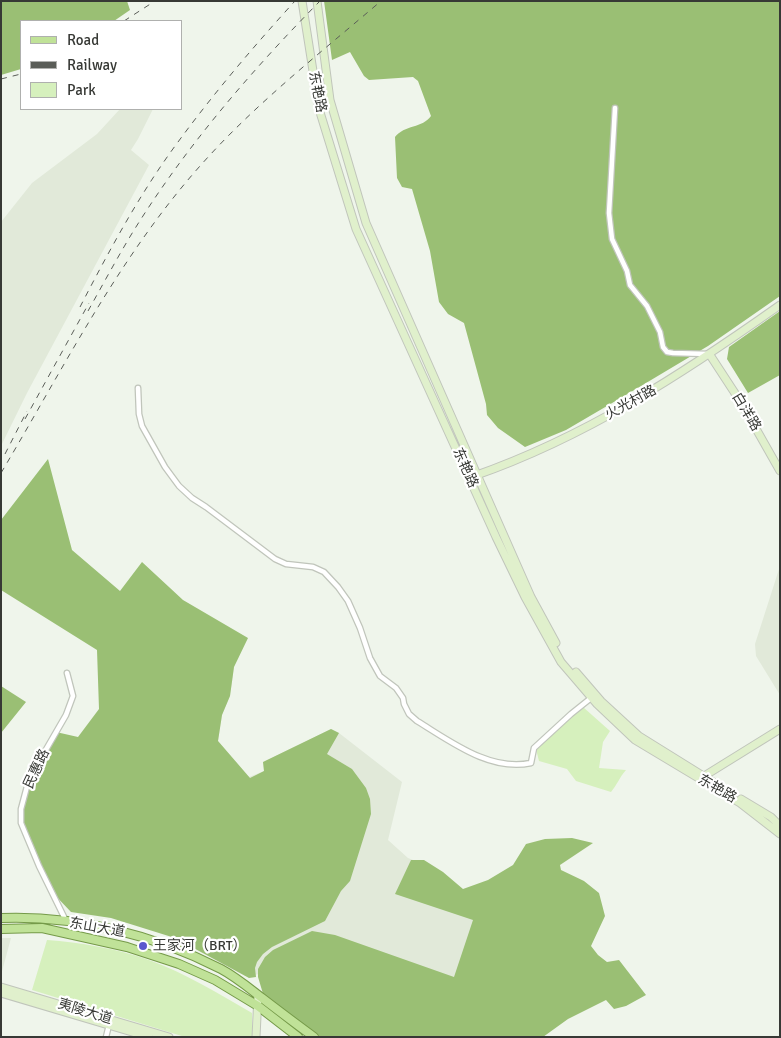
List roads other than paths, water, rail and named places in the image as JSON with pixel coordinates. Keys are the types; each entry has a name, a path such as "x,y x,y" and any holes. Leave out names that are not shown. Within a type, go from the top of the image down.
{"main road":[{"name":"东艳路","path":"302,1 319,109 356,229 496,537 530,606 561,662 591,698 635,740 771,817 780,826"},
{"name":"东艳路","path":"317,1 330,100 366,223 531,597 564,658 601,701 639,736 740,803 780,834"},
{"name":"火光村路","path":"469,478 553,444 646,395 710,354 780,305"},
{"name":"白洋路","path":"710,354 742,404 780,471"},
{"path":"702,778 780,729"},
{"name":"东山大道","path":"1,918 43,918 67,922 135,935 182,952 222,970 314,1037"},
{"name":"东山大道","path":"1,929 42,928 127,947 179,964 206,976 260,1008 298,1037"},
{"name":"夷陵大道","path":"1,987 169,1037"},
{"name":"夷陵大道","path":"1,993 148,1037"},
{"path":"260,996 261,1037"},
{"path":"256,1037 260,1008"}],"street":[{"path":"615,108 610,207 612,239 627,271 630,285 647,306 660,332 663,347 667,352 710,354"},
{"path":"138,388 142,426 165,467 179,486 192,498 275,559 286,564 313,567 324,572 348,601 370,658 380,676 396,688 403,698 409,714 417,721 474,755 502,763 525,764 531,763 534,748 570,714 591,698"},
{"name":"民惠路","path":"67,673 73,696 66,715 29,779 21,809 21,823 35,858 67,922"},
{"path":"106,1037 108,1025"}],"railway":[{"path":"126,20 155,1"},
{"path":"80,307 126,223 164,161 249,52 295,1"},
{"path":"88,311 151,203 195,142 243,84 320,1"},
{"path":"1,473 93,315 143,238 171,201 200,166 242,122 287,80 381,1"},
{"path":"1,79 20,74"},
{"path":"25,419 89,303"},
{"path":"5,454 27,411"}],"place":[{"name":"王家河（BRT）","path":"143,946"}]}
